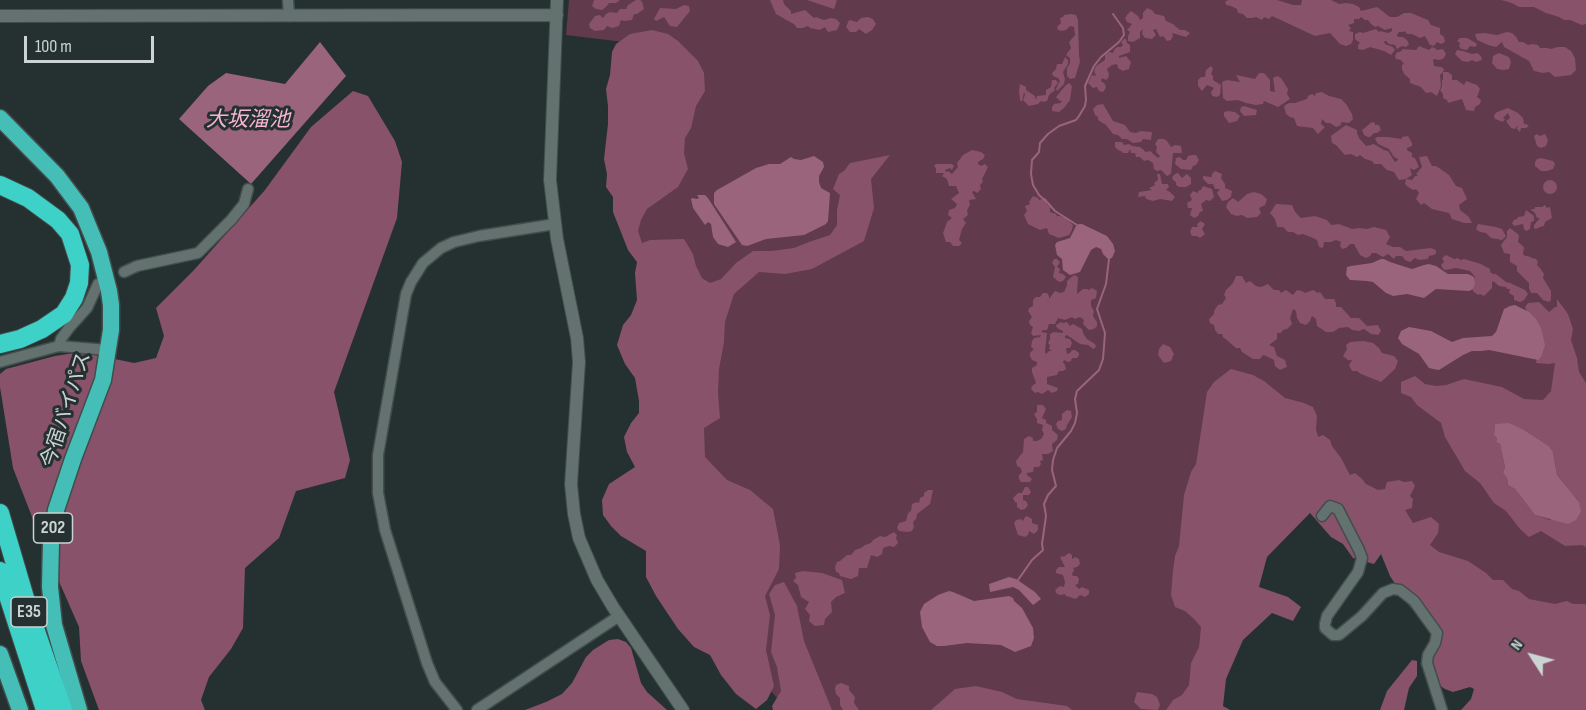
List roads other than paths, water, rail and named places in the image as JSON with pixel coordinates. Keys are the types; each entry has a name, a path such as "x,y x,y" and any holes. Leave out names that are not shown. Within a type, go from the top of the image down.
{"highway":[{"name":"今宿バイパス","path":"0,118 57,176 81,208 93,234 111,304 111,330 103,380 56,510 51,543 50,587 54,625 79,710"},
{"path":"0,185 28,198 58,220 70,234 80,266 79,283 74,298 64,314 42,329 20,339 0,344"},
{"name":"E35","path":"0,513 28,608 63,710"},
{"name":"E35","path":"0,571 45,710"},
{"path":"0,654 20,710"}],"street":[{"path":"288,0 289,16"},
{"path":"557,0 549,180 577,338 579,362 572,484 574,514 579,538 597,580 683,710"},
{"path":"0,16 557,15"},
{"path":"124,272 137,266 198,253 244,204 248,189"},
{"path":"457,710 435,682 427,663 384,530 378,493 378,455 406,294 423,263 441,248 454,242 479,236 555,224"},
{"path":"59,346 69,328 87,308 98,284"},
{"path":"0,362 59,346 108,350"},
{"path":"1322,516 1330,506 1338,509 1362,558 1358,572 1325,619 1325,628 1333,635 1339,635 1362,616 1383,593 1393,589 1400,590 1414,601 1437,633 1427,663 1442,710"},
{"path":"477,710 619,616"}],"water":[{"name":"大坂溜池","path":"320,42 346,76 251,184 179,119 208,86 226,73 285,84"},
{"path":"814,156 823,162 824,167 819,176 821,188 830,193 826,224 804,235 766,239 747,246 742,245 714,204 714,193 756,168 769,164 780,164 791,157 801,160"},
{"path":"697,195 705,195 708,198 736,242 728,247 718,244 713,237 711,224 708,222 705,225 693,208 691,199 699,198"},
{"path":"1079,224 1107,236 1115,251 1112,258 1108,259 1101,249 1096,247 1091,250 1080,272 1070,275 1063,270 1062,259 1057,255 1055,245 1057,242 1070,238"},
{"path":"1381,259 1412,269 1429,264 1448,274 1468,274 1474,277 1475,284 1469,291 1436,289 1424,298 1407,294 1393,296 1373,282 1350,280 1346,275 1347,267 1372,263"},
{"path":"1515,305 1529,312 1541,328 1545,345 1538,360 1489,350 1472,351 1439,370 1429,368 1419,354 1402,344 1398,338 1401,331 1409,327 1431,331 1452,342 1463,338 1492,336 1496,332 1504,309"},
{"path":"1509,423 1549,446 1553,452 1557,475 1579,502 1581,511 1576,520 1568,524 1535,515 1515,489 1508,485 1503,473 1505,467 1500,444 1496,442 1497,438 1494,435 1495,424"},
{"path":"1009,577 1035,592 1041,599 1033,605 1013,587 990,592 989,584"},
{"path":"949,591 974,601 1009,596 1013,598 1022,608 1033,628 1034,638 1031,646 1015,652 1001,645 967,643 937,646 930,642 922,627 920,612 924,604"}],"waterway":[{"path":"1077,225 1055,211 1039,195 1033,185 1032,160 1039,152 1040,143 1048,134 1059,126 1076,120 1085,106 1085,86 1094,66 1124,35 1123,28 1113,14"},
{"path":"1018,580 1032,560 1043,550 1046,516 1044,504 1056,486 1052,470 1053,460 1057,448 1075,423 1077,391 1099,370 1103,359 1105,333 1097,309 1106,284 1109,259"}]}
